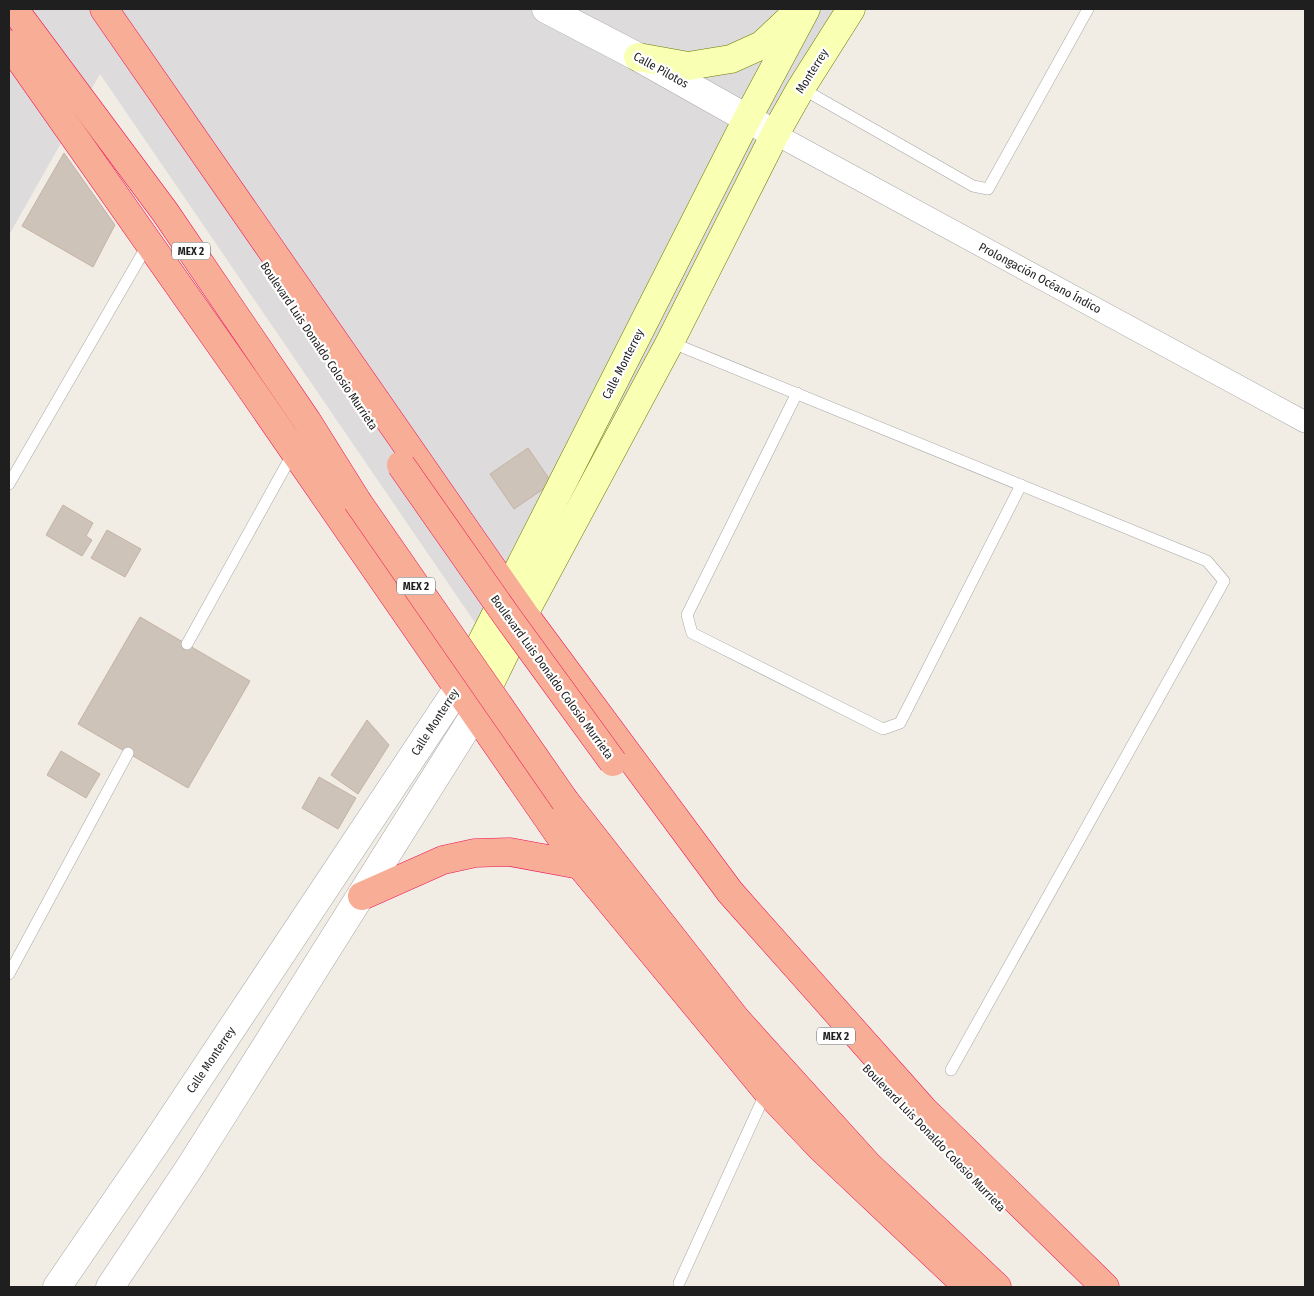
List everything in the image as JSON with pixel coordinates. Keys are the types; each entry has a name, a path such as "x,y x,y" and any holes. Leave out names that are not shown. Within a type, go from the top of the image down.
{"highway":[{"name":"MEX 2","path":"14,9 165,212 307,421 358,501 565,802 736,1019 868,1165 997,1287"},
{"name":"Boulevard Luis Donaldo Colosio Murrieta","path":"89,9 506,615 613,762 746,938 916,1123 1017,1223 1086,1287"},
{"path":"104,9 524,614 730,892 923,1109 1106,1287"},
{"path":"9,44 580,865 766,1090 821,1148 968,1287"},
{"path":"362,896 444,860 475,853 510,852 580,865"}],"main road":[{"path":"638,57 688,66 731,59 762,45 801,9"},
{"path":"747,119 806,9"},
{"name":"Monterrey","path":"775,134 801,88 851,9"},
{"name":"Calle Monterrey","path":"458,688 747,119"},
{"path":"475,714 524,614 670,342 775,134"}],"street":[{"name":"Calle Pilotos","path":"546,9 638,57 775,134"},
{"name":"Prolongación Océano Índico","path":"775,134 1305,422"},
{"name":"Calle Monterrey","path":"57,1287 160,1136 458,688"},
{"path":"110,1287 190,1167 475,714"}],"lane":[{"path":"801,88 973,186 988,189 1088,9"},
{"path":"9,484 148,244"},
{"path":"670,342 1207,561 1224,581 951,1070"},
{"path":"797,393 687,615 692,632 883,730 900,723 1021,485"},
{"path":"187,644 294,452"},
{"path":"9,974 128,753"},
{"path":"679,1283 766,1090"}],"shaded area":[{"path":"9,9 837,9 489,643 100,74 9,235"}],"building":[{"path":"64,153 115,225 93,267 22,226"},
{"path":"528,448 552,483 514,509 490,474"},
{"path":"63,505 93,523 86,536 92,540 82,556 46,535"},
{"path":"107,530 141,549 125,577 91,558"},
{"path":"140,617 250,681 188,788 78,724"},
{"path":"367,720 389,745 358,794 331,775"},
{"path":"61,751 100,774 86,798 47,775"},
{"path":"319,777 356,798 338,829 302,808"}]}
